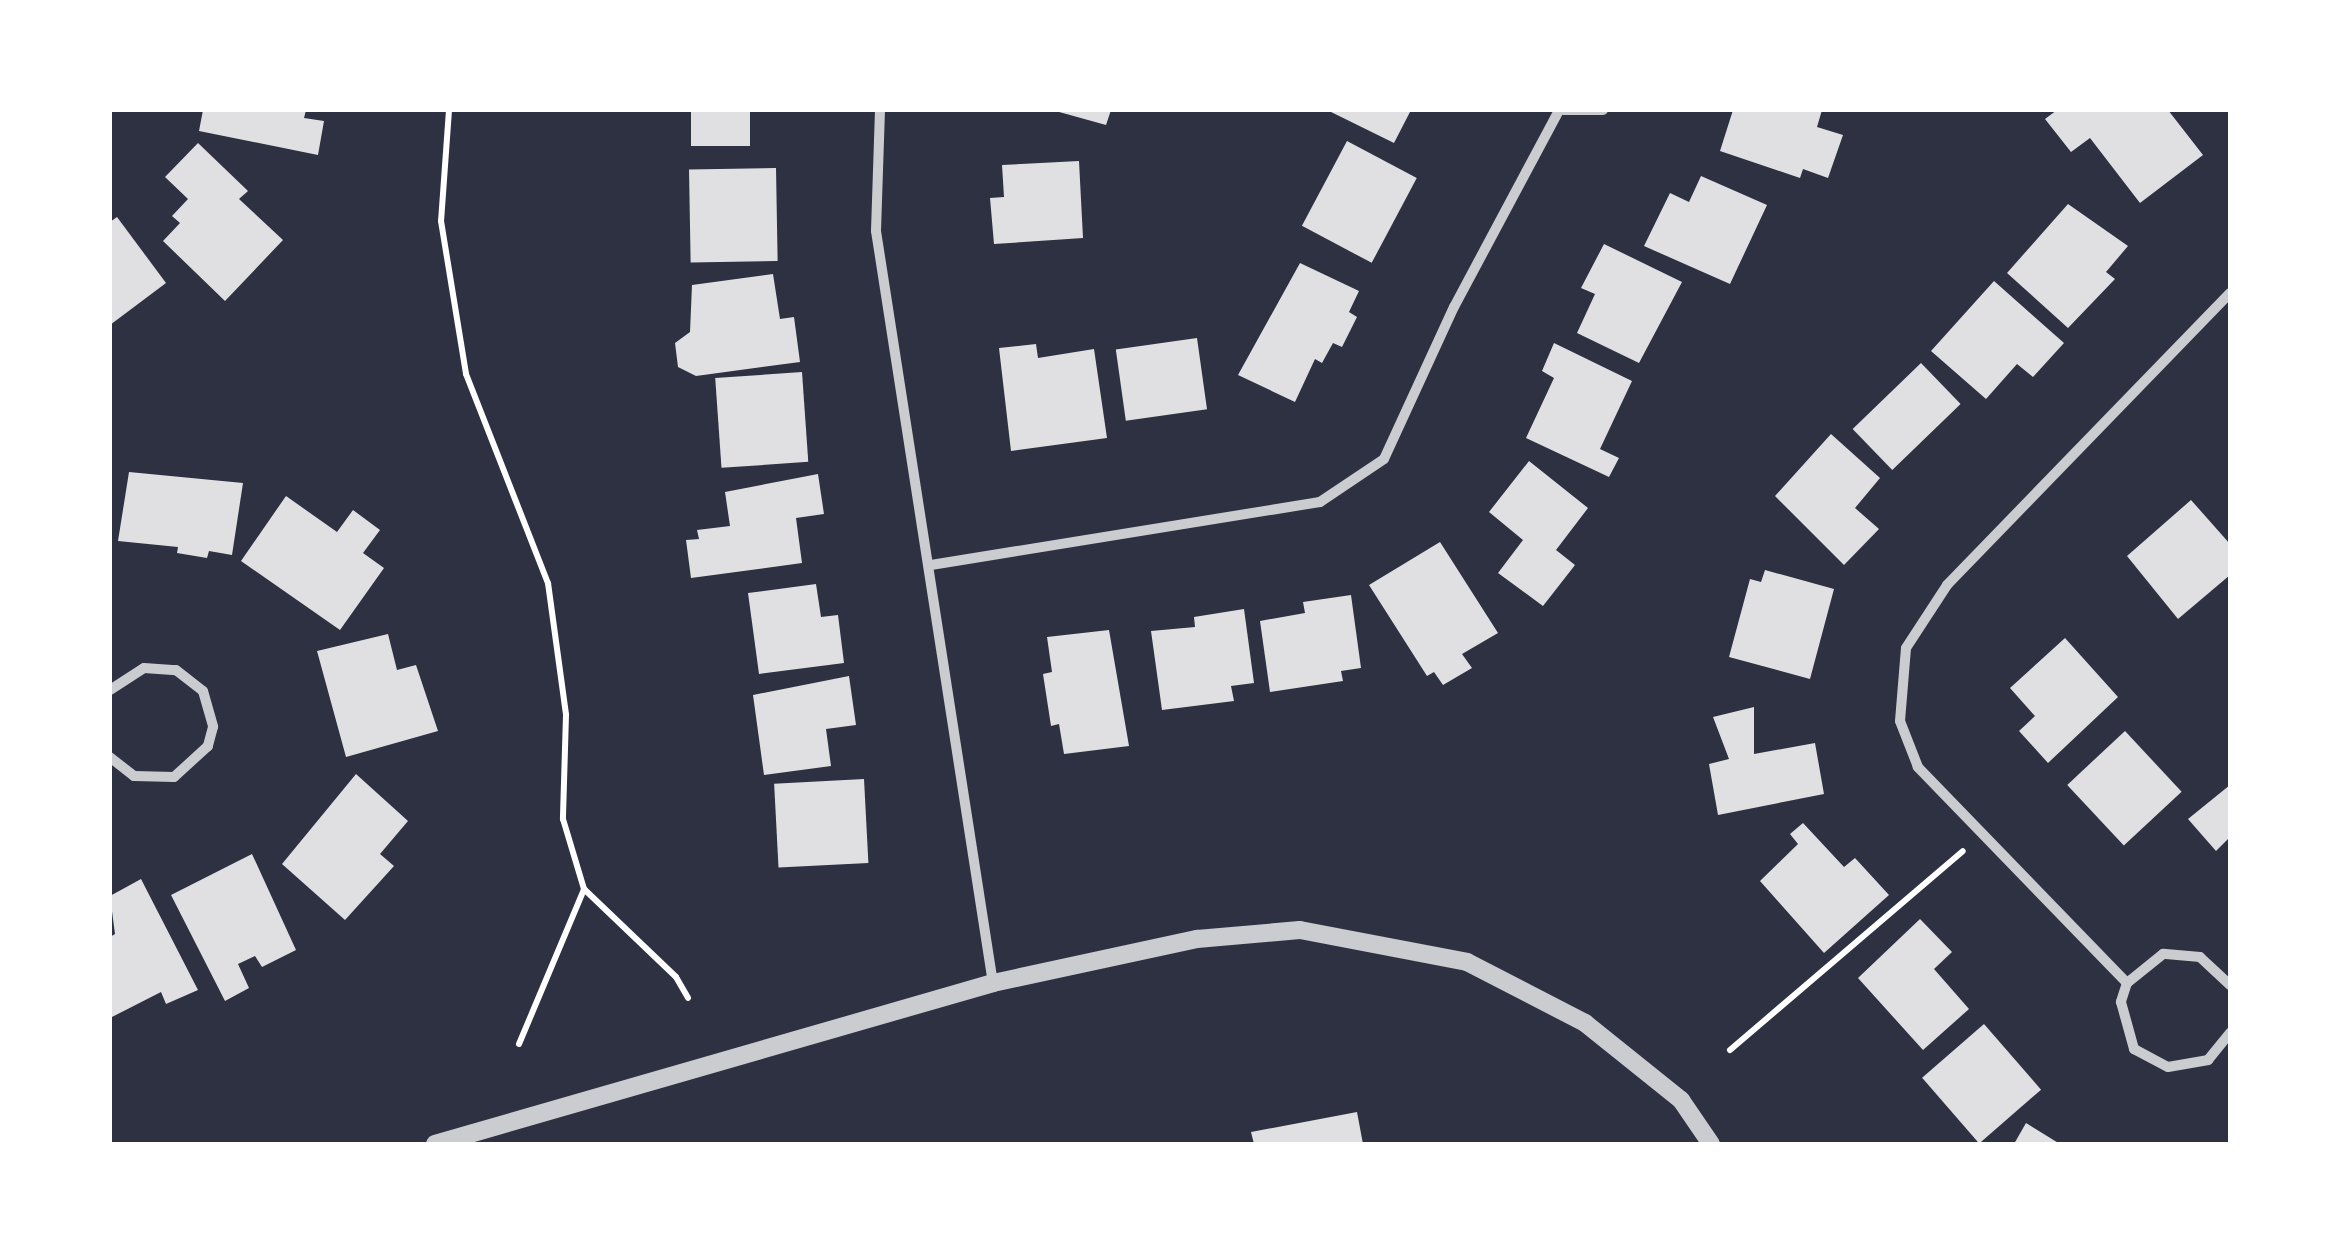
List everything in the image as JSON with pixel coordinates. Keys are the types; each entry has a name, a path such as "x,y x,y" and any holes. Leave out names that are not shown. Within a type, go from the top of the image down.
{"street":[{"path":"880,110 876,231 932,565 993,984"},
{"path":"932,565 1320,502 1384,459 1454,307 1560,110 1603,110"},
{"path":"2127,983 1979,837 1918,768 1900,722 1906,648 1947,585 2230,293"},
{"path":"110,690 144,668 176,670 203,691 213,727 208,746 174,777 134,776 110,756"},
{"path":"435,1144 993,984 1197,939 1300,930 1388,943 1467,962 1584,1023 1681,1100 1711,1144"},
{"path":"2230,985 2218,968 2181,952 2144,963 2127,983 2121,1002 2124,1032 2149,1060 2189,1068 2208,1060 2230,1033"}],"path":[{"path":"449,110 440,203 466,374 548,583 566,716 563,818 584,889 676,976 688,998"},
{"path":"1730,1050 1979,837"},
{"path":"519,1044 584,889"}],"building":[{"path":"203,110 306,110 304,118 324,121 318,155 199,131"},
{"path":"691,110 750,110 750,146 691,146"},
{"path":"1052,110 1111,110 1106,125"},
{"path":"1327,110 1411,110 1394,143"},
{"path":"1733,110 1822,110 1817,127 1843,135 1828,178 1803,169 1800,178 1720,151"},
{"path":"2057,110 2168,110 2203,155 2140,203 2090,138 2071,152 2045,119"},
{"path":"1347,141 1417,178 1372,263 1302,226"},
{"path":"198,143 248,191 239,199 283,240 225,301 163,241 180,223 172,216 188,199 165,177"},
{"path":"1079,161 1083,238 994,244 990,198 1004,197 1002,165"},
{"path":"776,168 778,261 691,263 689,170"},
{"path":"1701,176 1767,205 1730,284 1644,246 1670,193 1689,202"},
{"path":"2068,204 2128,246 2106,272 2115,279 2068,328 2007,273"},
{"path":"117,217 166,283 110,325 110,222"},
{"path":"1604,244 1682,282 1639,363 1577,333 1595,294 1581,288"},
{"path":"1300,263 1359,291 1349,312 1357,317 1342,347 1333,343 1322,363 1315,359 1295,402 1238,375"},
{"path":"773,274 780,319 794,317 800,362 696,376 678,367 675,343 690,332 692,285"},
{"path":"1994,281 2064,343 2033,377 2017,364 1986,399 1931,351"},
{"path":"1197,338 1207,409 1126,421 1116,349"},
{"path":"1554,343 1632,381 1600,449 1619,458 1609,477 1526,438 1554,378 1542,371"},
{"path":"1036,344 1038,358 1094,349 1107,438 1011,451 999,348"},
{"path":"1921,363 1961,404 1892,470 1853,429"},
{"path":"802,372 808,462 721,468 715,378"},
{"path":"1831,434 1880,478 1855,508 1879,529 1844,565 1775,496"},
{"path":"1529,461 1588,508 1556,550 1575,565 1543,606 1498,573 1523,540 1489,512"},
{"path":"129,472 243,483 232,555 209,551 207,558 177,553 178,547 118,541"},
{"path":"818,474 824,514 796,518 802,563 691,578 686,540 699,539 697,530 730,526 725,492"},
{"path":"286,496 337,532 353,510 380,530 363,553 384,568 340,630 241,561"},
{"path":"2191,500 2230,544 2230,575 2178,619 2127,556"},
{"path":"1440,542 1498,633 1462,654 1472,668 1443,685 1434,672 1427,676 1369,585"},
{"path":"1765,570 1834,589 1810,679 1729,657 1750,579 1761,582"},
{"path":"816,584 821,617 838,615 844,663 759,674 748,593"},
{"path":"1351,595 1361,668 1341,671 1343,681 1270,692 1260,621 1305,613 1303,602"},
{"path":"1244,609 1254,683 1231,686 1234,701 1162,710 1151,631 1195,627 1194,617"},
{"path":"1109,630 1129,746 1064,754 1059,724 1051,726 1043,674 1052,672 1047,637"},
{"path":"388,634 397,670 416,665 438,731 346,757 317,651"},
{"path":"2065,638 2118,697 2048,763 2019,731 2035,716 2010,688"},
{"path":"849,676 856,725 826,729 831,766 764,775 753,695"},
{"path":"1754,707 1754,754 1815,743 1824,794 1718,815 1709,764 1729,759 1713,717"},
{"path":"2125,731 2182,792 2124,846 2067,785"},
{"path":"356,774 408,821 380,854 394,866 345,920 282,864"},
{"path":"864,779 868,863 779,868 774,784"},
{"path":"2230,785 2230,837 2216,851 2188,819"},
{"path":"1803,823 1844,867 1855,858 1889,895 1824,953 1760,881 1798,844 1790,834"},
{"path":"252,854 296,950 262,967 255,956 238,964 249,988 225,1001 171,895"},
{"path":"141,879 198,990 166,1004 161,992 110,1018 110,937 115,934 110,896"},
{"path":"1920,919 1952,952 1934,969 1969,1009 1923,1050 1858,978"},
{"path":"1984,1024 2041,1090 1979,1143 1922,1078"},
{"path":"1357,1112 1363,1144 1254,1144 1251,1132"},
{"path":"2026,1123 2060,1144 2014,1144"}]}
